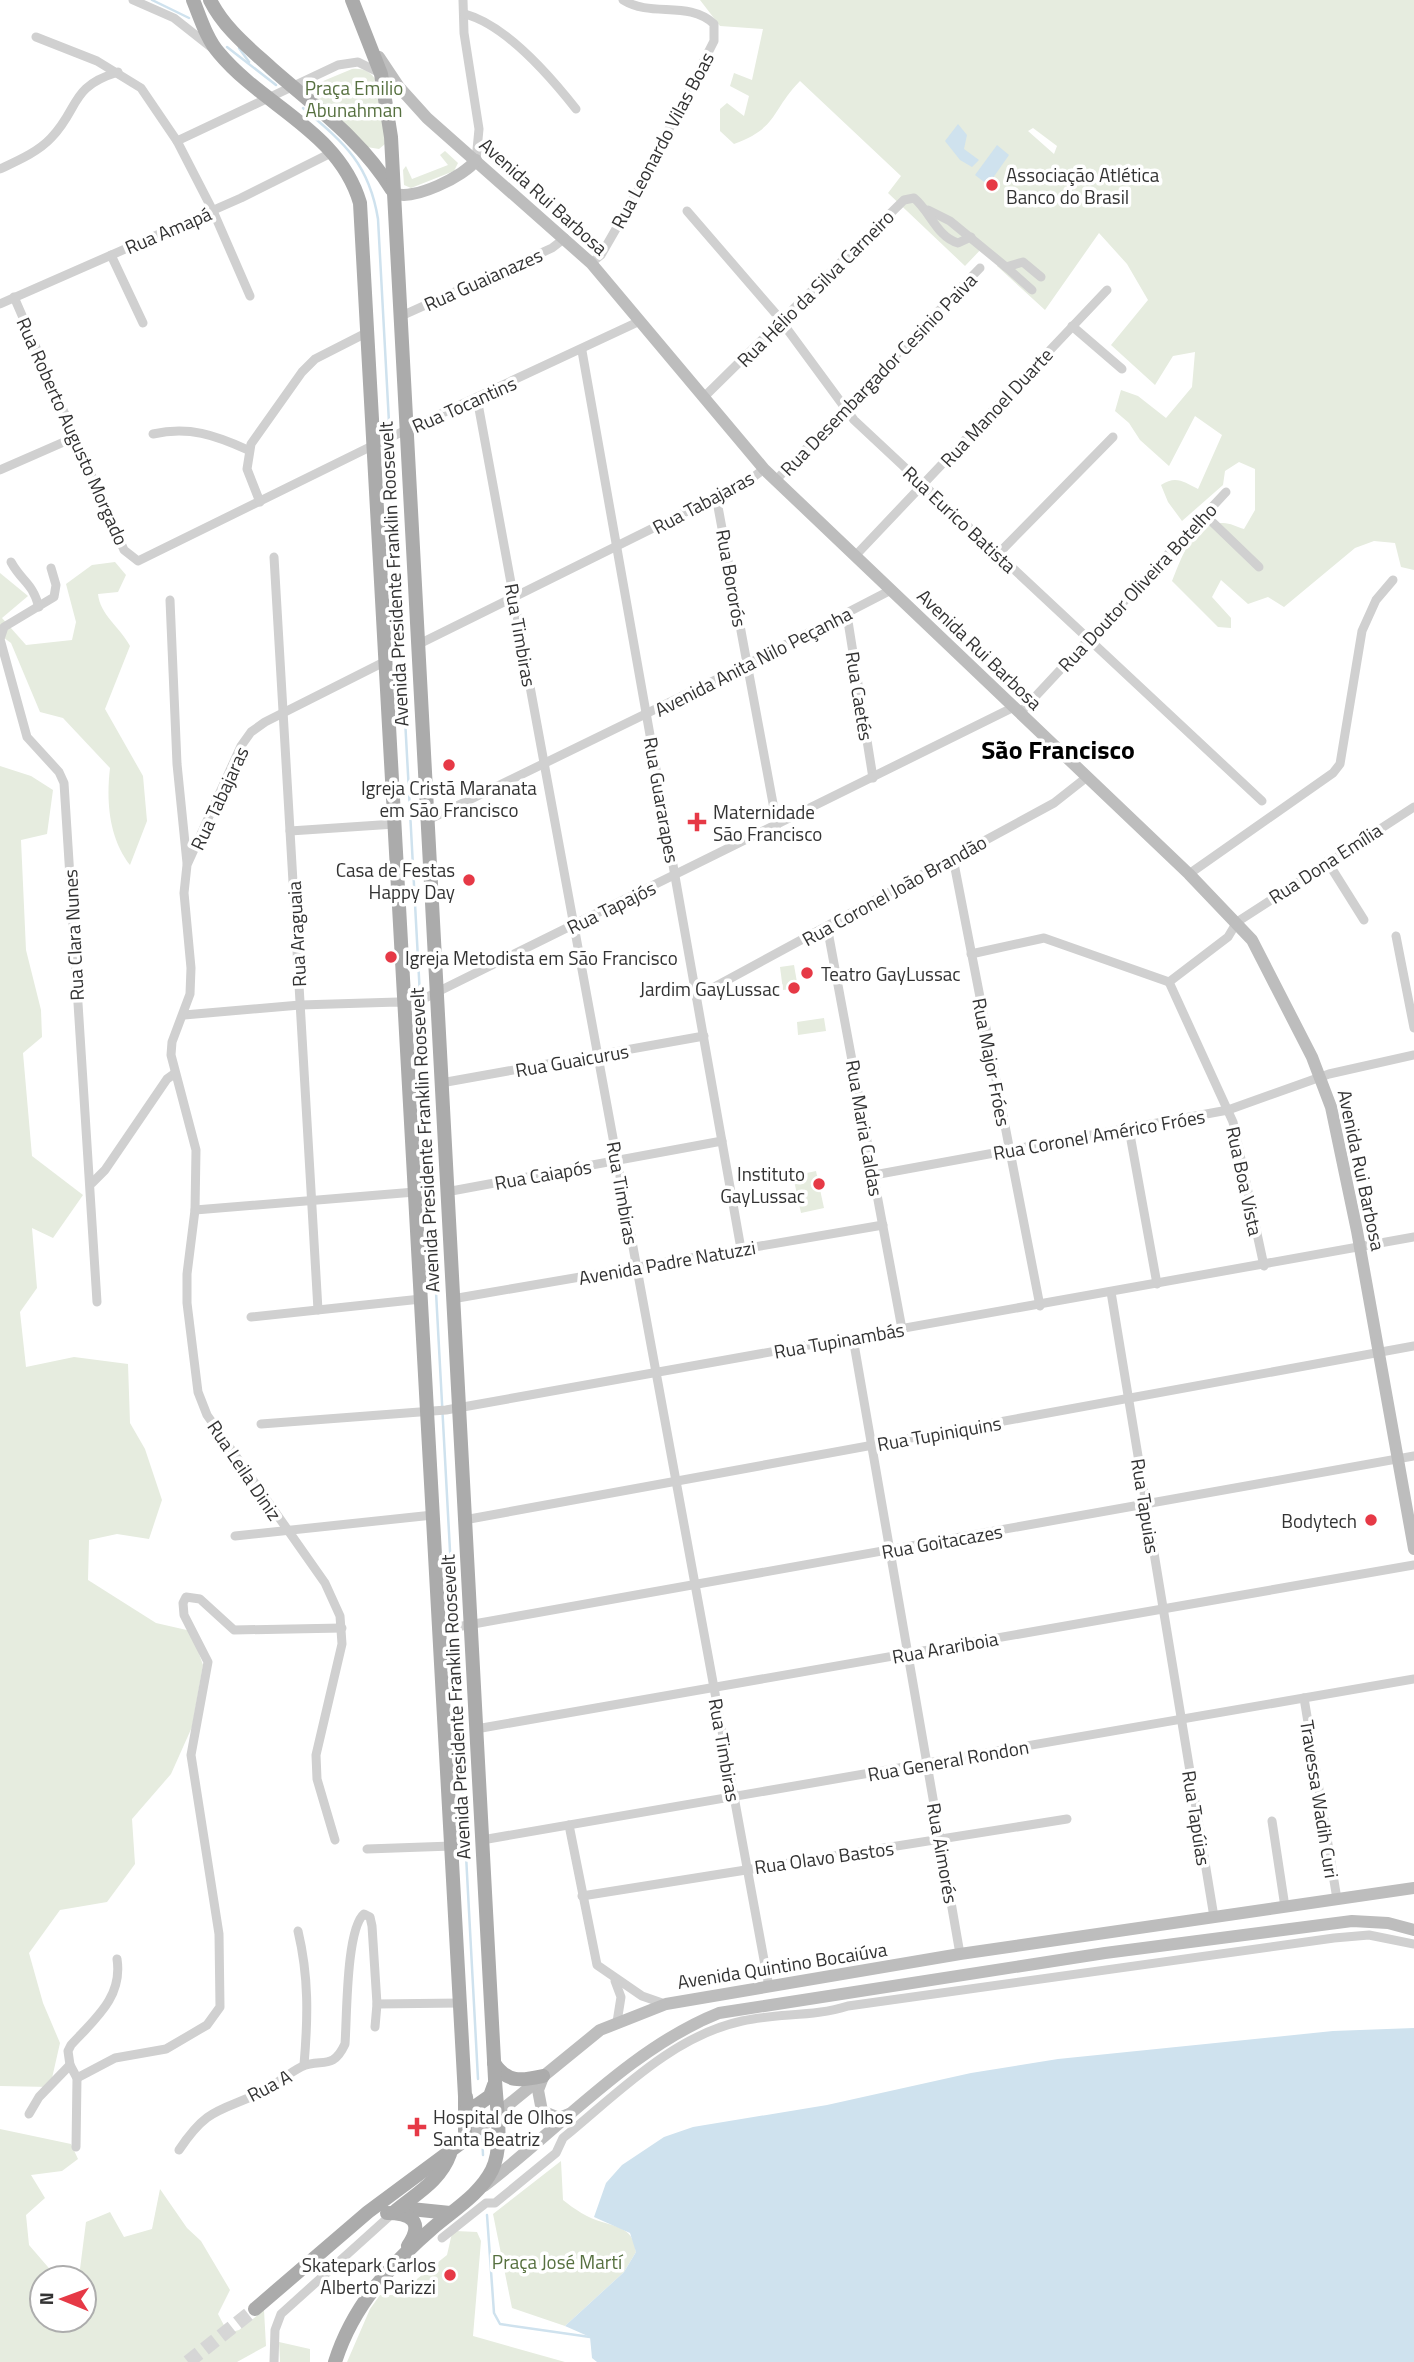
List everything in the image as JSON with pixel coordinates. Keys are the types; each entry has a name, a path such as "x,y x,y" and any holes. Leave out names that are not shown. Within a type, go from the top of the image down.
{"main road":[{"path":"193,0 218,52"},
{"path":"210,0 224,22 244,44 366,152 394,193 408,196 464,173 475,160"},
{"name":"Avenida Rui Barbosa","path":"352,0 383,80"},
{"name":"Avenida Rui Barbosa","path":"369,42 393,79 427,118 591,263 764,470 856,555 1237,922 1257,951 1320,1077 1338,1135 1414,1549"},
{"name":"Avenida Presidente Franklin Roosevelt","path":"218,52 333,152 349,172 360,203 368,332 379,443 386,661 409,1003 415,1192 431,1412 433,1515 476,1729 496,2113 495,2160 481,2188"},
{"name":"Avenida Presidente Franklin Roosevelt","path":"383,80 391,137 400,433 416,645 426,821 431,996 440,1083 452,1299 452,1409 464,1520 455,1628 452,1846 465,2140"},
{"path":"292,87 303,126"},
{"path":"366,152 383,151 391,137"},
{"name":"Avenida Quintino Bocaiúva","path":"255,2309 368,2213 450,2152 587,2039 617,2022 666,2004 960,1954 1414,1888"},
{"name":"Avenida Quintino Bocaiúva","path":"403,2253 575,2112 677,2033 708,2017 740,2008 1105,1953 1352,1921 1388,1923 1414,1930"},
{"path":"494,2063 501,2074 510,2079 543,2076 538,2090 542,2111 559,2118 575,2112"},
{"path":"465,2096 467,2104 473,2108 490,2096 495,2079"},
{"path":"396,2210 441,2173 450,2152"},
{"path":"335,2362 349,2325 414,2234 415,2225 406,2214 396,2210"},
{"path":"368,2213 396,2210 450,2213"}],"street":[{"path":"133,0 174,18 218,52"},
{"path":"463,0 466,47 479,129 475,160"},
{"name":"Rua Leonardo Vilas Boas","path":"591,263 601,255 636,194 714,41 714,24 705,14 680,7 633,6 623,0"},
{"path":"465,14 486,24 515,45 549,75 576,108"},
{"path":"36,37 97,61 141,88 177,141 213,211 250,296"},
{"path":"177,141 348,62 370,65 383,80"},
{"path":"0,169 49,140 85,87 98,78 118,72"},
{"name":"Rua Amapá","path":"0,304 213,211 333,152"},
{"name":"Rua Hélio da Silva Carneiro","path":"704,397 904,200 914,198 928,210 949,240 958,243 971,237"},
{"name":"Rua Hélio da Silva Carneiro","path":"928,210 941,215 971,237 1032,290"},
{"name":"Rua Eurico Batista","path":"687,211 782,323 845,410 1262,800"},
{"name":"Rua Guaianazes","path":"398,317 552,248 565,238"},
{"path":"111,255 143,323"},
{"name":"Rua Hélio da Silva Carneiro","path":"1006,267 1023,262 1041,277"},
{"name":"Rua Desembargador Cesinio Paiva","path":"776,480 980,268"},
{"name":"Rua Manoel Duarte","path":"856,555 1107,290"},
{"name":"Rua Roberto Augusto Morgado","path":"14,297 73,438 124,550 138,561"},
{"name":"Rua Tocantins","path":"138,561 379,443 582,351 640,321"},
{"path":"1072,327 1122,369"},
{"path":"260,502 247,469 248,450 302,372 315,359 368,332"},
{"name":"Rua Guararapes","path":"582,351 741,1249"},
{"name":"Rua Timbiras","path":"477,398 769,1987"},
{"path":"153,434 197,431 214,435 248,450"},
{"path":"998,554 1113,437"},
{"path":"0,470 73,438"},
{"name":"Rua Tabajaras","path":"416,645 764,470"},
{"name":"Rua Doutor Oliveira Botelho","path":"1017,710 1089,639 1226,492"},
{"name":"Rua Bororós","path":"716,496 777,825"},
{"path":"1205,514 1259,568"},
{"name":"Rua Araguaia","path":"274,557 318,1310"},
{"path":"11,562 19,575 31,584 39,607"},
{"name":"Rua Clara Nunes","path":"51,568 57,593 4,627 0,639 27,737 59,772 64,783 74,975 92,1183 97,1302"},
{"path":"1189,874 1333,773 1339,764 1362,631 1368,612 1393,580"},
{"name":"Avenida Anita Nilo Peçanha","path":"426,821 847,615 891,590"},
{"path":"170,600 177,764 187,865"},
{"name":"Rua Caetés","path":"847,615 873,778"},
{"name":"Rua Tabajaras","path":"184,1015 190,995 191,968 184,893 187,865 242,746 251,732 283,713 386,661"},
{"name":"Rua Tapajós","path":"184,1015 300,1005 409,1003 431,996 1017,710"},
{"name":"Rua Coronel João Brandão","path":"696,997 1054,803 1087,777"},
{"name":"Rua Dona Emília","path":"1169,982 1228,937 1237,922 1327,861 1414,807"},
{"path":"290,831 395,824"},
{"name":"Rua Major Fróes","path":"953,858 1040,1306"},
{"path":"1327,861 1364,920"},
{"name":"Rua Maria Caldas","path":"827,926 902,1329"},
{"path":"1396,936 1414,1028"},
{"path":"971,954 1044,938 1169,982"},
{"name":"Rua Boa Vista","path":"1169,982 1228,1110 1264,1266"},
{"name":"Rua Leila Diniz","path":"184,1015 172,1042 174,1074 196,1150 195,1210 187,1274 198,1392 219,1437 334,1599 342,1628 335,1682 316,1755 317,1779 335,1840"},
{"name":"Rua Guaicurus","path":"440,1083 704,1037"},
{"name":"Rua Coronel Américo Fróes","path":"874,1175 1228,1110 1320,1077 1414,1055"},
{"path":"92,1183 104,1170 167,1079 174,1074"},
{"path":"1129,1129 1157,1284"},
{"name":"Rua Caiapós","path":"446,1192 722,1141"},
{"path":"195,1210 415,1192"},
{"name":"Avenida Padre Natuzzi","path":"452,1299 883,1225"},
{"name":"Rua Tupinambás","path":"261,1424 452,1409 1360,1249 1414,1237"},
{"name":"Rua Tapuias","path":"1111,1292 1181,1719"},
{"path":"251,1317 421,1299"},
{"name":"Rua Aimorés","path":"853,1338 960,1954"},
{"name":"Rua Tupiniquins","path":"464,1520 1414,1346"},
{"name":"Rua Goitacazes","path":"455,1628 1414,1456"},
{"path":"236,1536 433,1515"},
{"name":"Rua Arariboia","path":"476,1729 1414,1565"},
{"path":"77,2078 115,2058 166,2049 207,2025 220,2007 219,1934 192,1767 195,1726 208,1661 184,1615 183,1603 186,1597 201,1599 234,1630 342,1628"},
{"name":"Rua General Rondon","path":"482,1840 1414,1679"},
{"name":"Travessa Wadih Curi","path":"1304,1698 1337,1899"},
{"name":"Rua Tapúias","path":"1181,1719 1213,1917"},
{"name":"Rua Olavo Bastos","path":"582,1896 1067,1819"},
{"path":"1272,1821 1285,1907"},
{"path":"569,1825 597,1965 642,1996 666,2004"},
{"path":"367,1849 452,1846"},
{"name":"Rua A","path":"179,2150 195,2126 213,2111 259,2093 304,2065 330,2062 345,2044 354,1937 361,1916 368,1914 372,1926 377,2004"},
{"path":"298,1931 306,1967 308,2005 304,2065"},
{"path":"442,2238 486,2203 495,2203 556,2153 563,2138 646,2071 687,2043 724,2026 766,2017 833,2011 849,2006 1334,1938 1369,1935 1414,1944"},
{"path":"76,2147 77,2078 71,2065 69,2048 113,1997 117,1982 117,1959"},
{"path":"612,1977 621,1997 617,2022"},
{"path":"374,2027 377,2004 460,2003"},
{"path":"29,2114 39,2096 71,2065"},
{"path":"274,2362 275,2330 281,2314 396,2210"}],"green space":[{"path":"700,0 1414,0 1414,570 1401,567 1395,543 1374,541 1355,548 1284,607 1268,597 1248,604 1221,580 1212,597 1231,618 1231,628 1218,627 1172,581 1190,543 1204,528 1223,523 1244,529 1255,510 1255,469 1239,462 1225,471 1223,485 1182,521 1168,502 1161,485 1176,480 1198,489 1222,435 1195,416 1169,466 1140,440 1129,423 1115,411 1121,390 1138,396 1166,418 1192,387 1195,352 1173,356 1155,385 1111,345 1148,300 1127,264 1099,233 1045,310 997,266 1000,260 985,245 965,266 888,193 901,176 800,81 767,125 749,138 734,144 720,131 720,109 727,103 744,116 749,96 730,86 734,73 752,80 763,29 720,26","holes":["1033,128 1057,146 1054,154 1028,131"]},
{"name":"Praça Emilio Abunahman","path":"352,69 364,70 372,76 382,96 385,144 379,149 367,147 312,94 316,84"},
{"path":"445,151 458,163 454,171 411,188 404,185 403,170 406,166 412,179 448,165 440,155"},
{"path":"115,562 126,575 118,592 98,594 106,615 130,646 105,709 143,776 147,821 130,865 113,831 108,794 110,768 63,718 40,712 11,643 0,635 0,573 28,596 2,618 26,645 72,640 76,622 66,584 92,565"},
{"path":"0,766 31,776 53,790 47,834 21,840 26,950 41,1010 42,1037 23,1053 32,1156 83,1195 53,1238 32,1228 37,1288 20,1312 26,1367 74,1357 128,1364 130,1423 145,1449 162,1500 149,1539 117,1534 89,1540 88,1580 156,1623 191,1631 203,1665 192,1727 171,1774 132,1819 135,1864 107,1902 60,1910 29,1953 43,2003 60,2043 50,2087 0,2086"},
{"path":"794,965 798,988 783,990 780,967"},
{"path":"824,1018 826,1031 798,1035 797,1022"},
{"path":"816,1171 824,1208 801,1213 793,1176"},
{"path":"0,2129 71,2144 78,2159 62,2171 31,2175 45,2198 26,2215 29,2245 45,2264 28,2264 28,2334 98,2334 98,2264 81,2264 86,2222 110,2212 124,2237 152,2229 160,2189 187,2228 201,2241 230,2290 218,2314 228,2333 239,2330 264,2310 266,2346 237,2362 0,2362"},
{"name":"Praça José Martí","path":"561,2161 563,2200 586,2216 625,2231 632,2238 636,2252 624,2272 565,2326 512,2308 493,2214"},
{"path":"477,2232 481,2241 473,2336 565,2362 347,2362 370,2309 380,2295 397,2295 447,2255 452,2233"},
{"path":"279,2342 310,2349 310,2362 280,2362"}],"water":[{"path":"958,124 967,135 964,149 979,160 972,167 960,160 945,141"},
{"path":"997,145 1009,155 988,185 975,175"},
{"path":"1414,2028 1414,2362 597,2362 592,2358 590,2337 565,2326 624,2272 636,2252 630,2233 594,2217 606,2183 622,2165 664,2137 693,2127 827,2105 971,2073 1058,2059 1333,2031"}],"waterway":[{"path":"152,0 189,18"},
{"path":"227,47 276,85"},
{"path":"239,48 249,62"},
{"path":"303,108 331,132 361,168 374,200 378,219 454,1625"},
{"path":"454,1631 478,2079"},
{"path":"482,2133 483,2155"},
{"path":"487,2215 494,2313 500,2324 590,2337"}],"tunnel":[{"path":"188,2362 255,2309"}],"place":[{"name":"Associação Atlética Banco do Brasil","path":"992,185"},
{"name":"Igreja Cristã Maranata em São Francisco","path":"449,765"},
{"name":"Maternidade São Francisco","path":"697,822"},
{"name":"Casa de Festas Happy Day","path":"469,880"},
{"name":"Igreja Metodista em São Francisco","path":"391,957"},
{"name":"Teatro GayLussac","path":"807,973"},
{"name":"Jardim GayLussac","path":"794,988"},
{"name":"Instituto GayLussac","path":"819,1184"},
{"name":"Bodytech","path":"1371,1520"},
{"name":"Hospital de Olhos Santa Beatriz","path":"417,2127"},
{"name":"Skatepark Carlos Alberto Parizzi","path":"450,2275"}],"district":[{"name":"São Francisco","path":"1058,749"}]}
